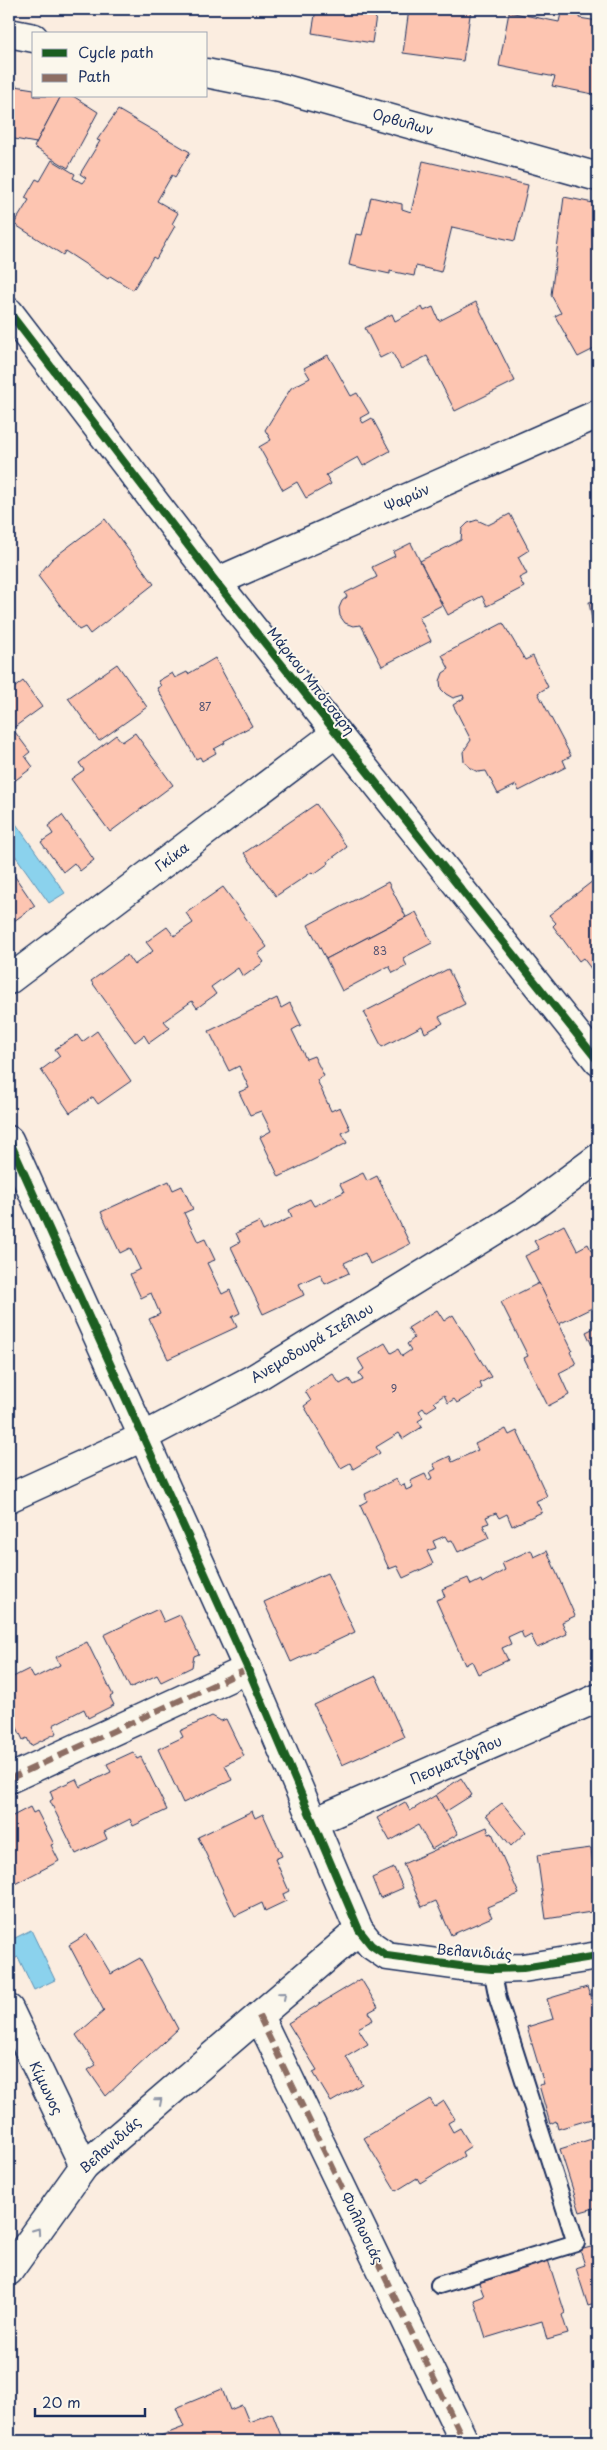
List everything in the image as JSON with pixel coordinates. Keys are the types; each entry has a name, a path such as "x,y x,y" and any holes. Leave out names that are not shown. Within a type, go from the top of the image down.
{"street":[{"path":"9,33 32,38"},
{"name":"Ορβυλων","path":"208,73 281,88 598,177"},
{"name":"Μάρκου Μπότσαρη","path":"9,312 216,582 598,1059"},
{"name":"Ψαρών","path":"216,582 598,414"},
{"name":"Γκίκα","path":"10,977 336,733"},
{"path":"9,1140 248,1669 359,1930"},
{"name":"Ανεμοδουρά Στέλιου","path":"9,1498 143,1438 263,1373 528,1210 598,1158"},
{"path":"9,1780 248,1669"},
{"name":"Πεσματζόγλου","path":"314,1822 598,1698"},
{"name":"Βελανιδιάς","path":"9,2271 84,2166 359,1930 371,1945 387,1956 492,1969 523,1968 598,1956"},
{"name":"Κίμωνος","path":"9,2010 84,2166"},
{"name":"Φυλλωσιάς","path":"259,2016 464,2441"}],"lane":[{"path":"439,2285 576,2243 498,1999 492,1969"}],"water":[{"path":"9,814 65,893 49,903 9,847"},
{"path":"31,1930 55,1980 34,1990 18,1957 10,1961 9,1959 9,1941"}],"building":[{"path":"316,9 377,9 372,43 312,33"},
{"path":"409,9 471,9 463,61 403,53"},
{"path":"562,9 580,12 579,18 598,21 598,95 552,86 555,77 499,66 509,12 559,22"},
{"path":"9,85 32,89 32,98 60,98 36,143 9,138"},
{"path":"60,98 76,98 98,112 68,168 34,147"},
{"path":"118,110 190,152 175,177 172,175 157,201 178,213 172,224 175,226 156,259 153,257 133,290 110,276 108,279 65,251 63,255 14,224 29,200 25,198 36,179 40,181 52,160 75,174 73,178 82,183 86,178 80,174 100,141 97,140"},
{"path":"423,161 528,185 515,241 452,227 441,272 416,266 414,276 390,271 390,274 349,265 356,234 362,235 371,197 402,204 402,209 411,212"},
{"path":"564,197 598,204 598,347 578,357 555,316 561,313 551,295"},
{"path":"476,302 515,381 455,411 427,356 401,369 392,352 380,358 365,328 392,314 395,321 422,307 424,311 433,307 439,321"},
{"path":"328,355 351,396 357,393 369,413 360,418 363,423 372,418 390,451 363,466 358,457 326,475 331,484 306,498 297,482 283,490 259,447 271,440 265,430 291,388 310,378 304,368"},
{"path":"510,514 529,550 518,557 527,574 519,578 524,587 487,606 482,596 448,615 420,561 461,540 462,529 468,523 477,520 488,525"},
{"path":"105,519 154,584 90,634 85,627 79,630 38,576 52,559"},
{"path":"411,543 442,605 419,617 431,641 382,666 361,625 353,626 345,623 340,616 339,608 342,601 347,597 345,593 377,577 372,567 395,556 393,552"},
{"path":"598,601 598,655 589,602"},
{"path":"503,623 525,660 533,656 548,687 538,693 571,756 563,760 566,767 519,791 516,785 498,794 486,771 478,772 470,768 464,761 463,752 471,740 453,705 464,698 463,695 453,698 446,694 441,689 440,681 443,673 449,669 442,655"},
{"path":"215,658 252,726 224,741 225,743 214,749 216,753 202,761 200,757 196,759 157,688 161,686 158,681 172,673 175,678 187,672 188,674"},
{"path":"117,664 147,707 99,741 68,698"},
{"path":"23,681 42,707 9,731 9,692"},
{"path":"15,732 30,752 25,756 33,767 9,785 9,736"},
{"path":"135,733 173,785 110,832 71,779 84,770 79,763 116,735 122,742"},
{"path":"316,804 347,847 314,874 312,872 276,896 244,853"},
{"path":"62,815 94,860 80,871 74,863 63,872 41,842 53,834 48,826"},
{"path":"9,868 35,906 14,921 9,914"},
{"path":"598,877 598,978 583,958 579,961 553,926 556,923 549,915"},
{"path":"388,882 406,917 326,959 308,925"},
{"path":"223,887 267,947 258,954 264,962 243,977 238,968 211,987 216,994 197,1008 192,1001 164,1021 170,1028 149,1043 144,1035 135,1042 91,981 127,955 134,965 153,951 146,942 167,927 174,936 193,923 186,913"},
{"path":"416,912 432,943 403,958 407,966 393,973 389,966 342,991 326,959"},
{"path":"448,969 465,1004 439,1017 443,1023 425,1033 422,1026 382,1047 364,1012"},
{"path":"277,998 281,1008 290,1003 301,1025 292,1030 306,1059 314,1056 324,1076 317,1080 331,1111 340,1107 350,1129 342,1133 347,1143 279,1177 260,1137 271,1131 261,1111 250,1115 239,1092 249,1088 239,1066 229,1071 209,1031"},
{"path":"97,1031 131,1081 98,1104 93,1097 70,1113 41,1070 60,1056 55,1049 77,1035 82,1042"},
{"path":"363,1173 367,1181 377,1176 410,1244 370,1264 365,1253 344,1263 349,1273 325,1284 320,1274 299,1284 304,1295 263,1314 231,1247 240,1242 236,1233 259,1222 263,1231 292,1217 289,1210 310,1199 314,1206 344,1192 340,1184"},
{"path":"169,1181 173,1190 182,1186 193,1209 184,1213 198,1242 205,1239 215,1260 207,1263 222,1294 230,1290 240,1313 232,1317 237,1327 168,1359 149,1319 160,1314 151,1293 141,1298 130,1274 140,1269 130,1248 120,1253 101,1212"},
{"path":"564,1225 577,1250 588,1244 598,1264 598,1305 559,1324 525,1256 539,1249 534,1241"},
{"path":"539,1283 572,1350 570,1352 576,1364 559,1373 569,1395 548,1406 524,1358 528,1356 501,1302"},
{"path":"437,1310 444,1321 453,1315 491,1377 480,1383 482,1388 457,1403 454,1399 448,1403 444,1395 434,1402 437,1405 426,1412 423,1408 419,1411 423,1418 418,1421 422,1427 403,1439 399,1433 376,1447 380,1453 353,1469 350,1463 341,1468 304,1406 311,1401 305,1391 333,1374 340,1384 349,1379 353,1385 363,1380 359,1373 364,1369 358,1359 385,1343 391,1353 398,1349 402,1356 411,1350 407,1344 414,1338 408,1328"},
{"path":"598,1326 598,1359 586,1332"},
{"path":"506,1429 509,1435 517,1431 547,1496 536,1501 542,1512 512,1526 507,1514 499,1518 496,1513 486,1517 489,1523 483,1525 489,1538 458,1552 452,1540 448,1541 445,1536 433,1541 436,1548 427,1551 433,1564 403,1578 397,1566 389,1569 360,1505 367,1501 365,1494 396,1479 400,1486 404,1484 406,1490 413,1487 410,1481 425,1474 428,1480 433,1478 430,1472 436,1469 433,1464 450,1456 452,1462 478,1450 475,1444"},
{"path":"531,1550 534,1557 547,1551 575,1616 562,1622 567,1634 537,1648 531,1635 524,1639 521,1631 508,1637 511,1644 502,1648 508,1660 478,1674 472,1661 465,1665 436,1600 445,1597 442,1589 468,1578 471,1585 481,1580 482,1583 505,1570 502,1563"},
{"path":"327,1573 355,1632 291,1662 264,1602"},
{"path":"158,1609 164,1622 180,1615 199,1654 194,1656 192,1667 161,1682 157,1675 130,1688 104,1635"},
{"path":"87,1642 113,1695 110,1697 114,1705 88,1718 84,1709 53,1725 57,1733 31,1746 27,1738 23,1740 9,1711 9,1679 29,1669 34,1678 60,1665 56,1657"},
{"path":"376,1676 404,1737 342,1765 314,1705"},
{"path":"212,1716 221,1721 226,1719 244,1756 225,1765 232,1780 183,1803 158,1749 183,1737 180,1731"},
{"path":"133,1752 137,1759 141,1757 167,1810 133,1826 130,1819 104,1832 107,1839 76,1854 50,1801 53,1799 50,1791 76,1779 80,1787 111,1772 107,1764"},
{"path":"461,1778 472,1795 445,1812 436,1795"},
{"path":"436,1795 458,1834 432,1849 418,1825 390,1841 377,1818 405,1802 410,1811"},
{"path":"502,1803 526,1832 511,1846 486,1815"},
{"path":"30,1807 33,1813 37,1811 54,1844 51,1845 59,1861 9,1887 9,1818"},
{"path":"252,1811 255,1818 263,1814 282,1856 275,1859 289,1891 283,1894 286,1901 265,1911 262,1903 235,1916 198,1837"},
{"path":"487,1827 489,1834 492,1833 519,1894 487,1907 492,1917 451,1935 436,1901 422,1907 403,1864"},
{"path":"591,1848 598,1911 546,1919 537,1855"},
{"path":"394,1868 403,1888 380,1898 372,1878"},
{"path":"87,1934 111,1974 140,1958 178,2029 106,2096 88,2070 96,2065 76,2035 104,2011 69,1945"},
{"path":"361,1979 378,2007 369,2012 373,2020 358,2028 368,2044 346,2057 362,2084 331,2102 313,2072 317,2070 288,2023"},
{"path":"587,1987 593,2005 598,2003 598,2117 558,2129 556,2121 550,2124 539,2085 544,2084 527,2027 553,2019 547,1999"},
{"path":"430,2099 435,2107 444,2101 455,2119 448,2123 453,2132 460,2128 471,2146 462,2152 464,2156 420,2183 417,2178 396,2191 364,2138"},
{"path":"598,2137 598,2207 580,2212 560,2149"},
{"path":"598,2245 598,2303 588,2306 576,2268 585,2265 580,2250"},
{"path":"548,2260 565,2313 562,2315 568,2334 547,2340 542,2321 486,2338 474,2300 484,2296 479,2283"},
{"path":"222,2389 230,2410 242,2405 249,2422 272,2413 283,2441 147,2441 184,2427 176,2408"}],"marked path":[{"path":"9,1779 248,1669"},
{"path":"259,2016 464,2441"}],"cycle path":[{"path":"9,312 216,582 598,1061"},
{"path":"9,1140 248,1669 359,1930 371,1945 387,1956 460,1966 492,1969 523,1968 598,1956"}]}
